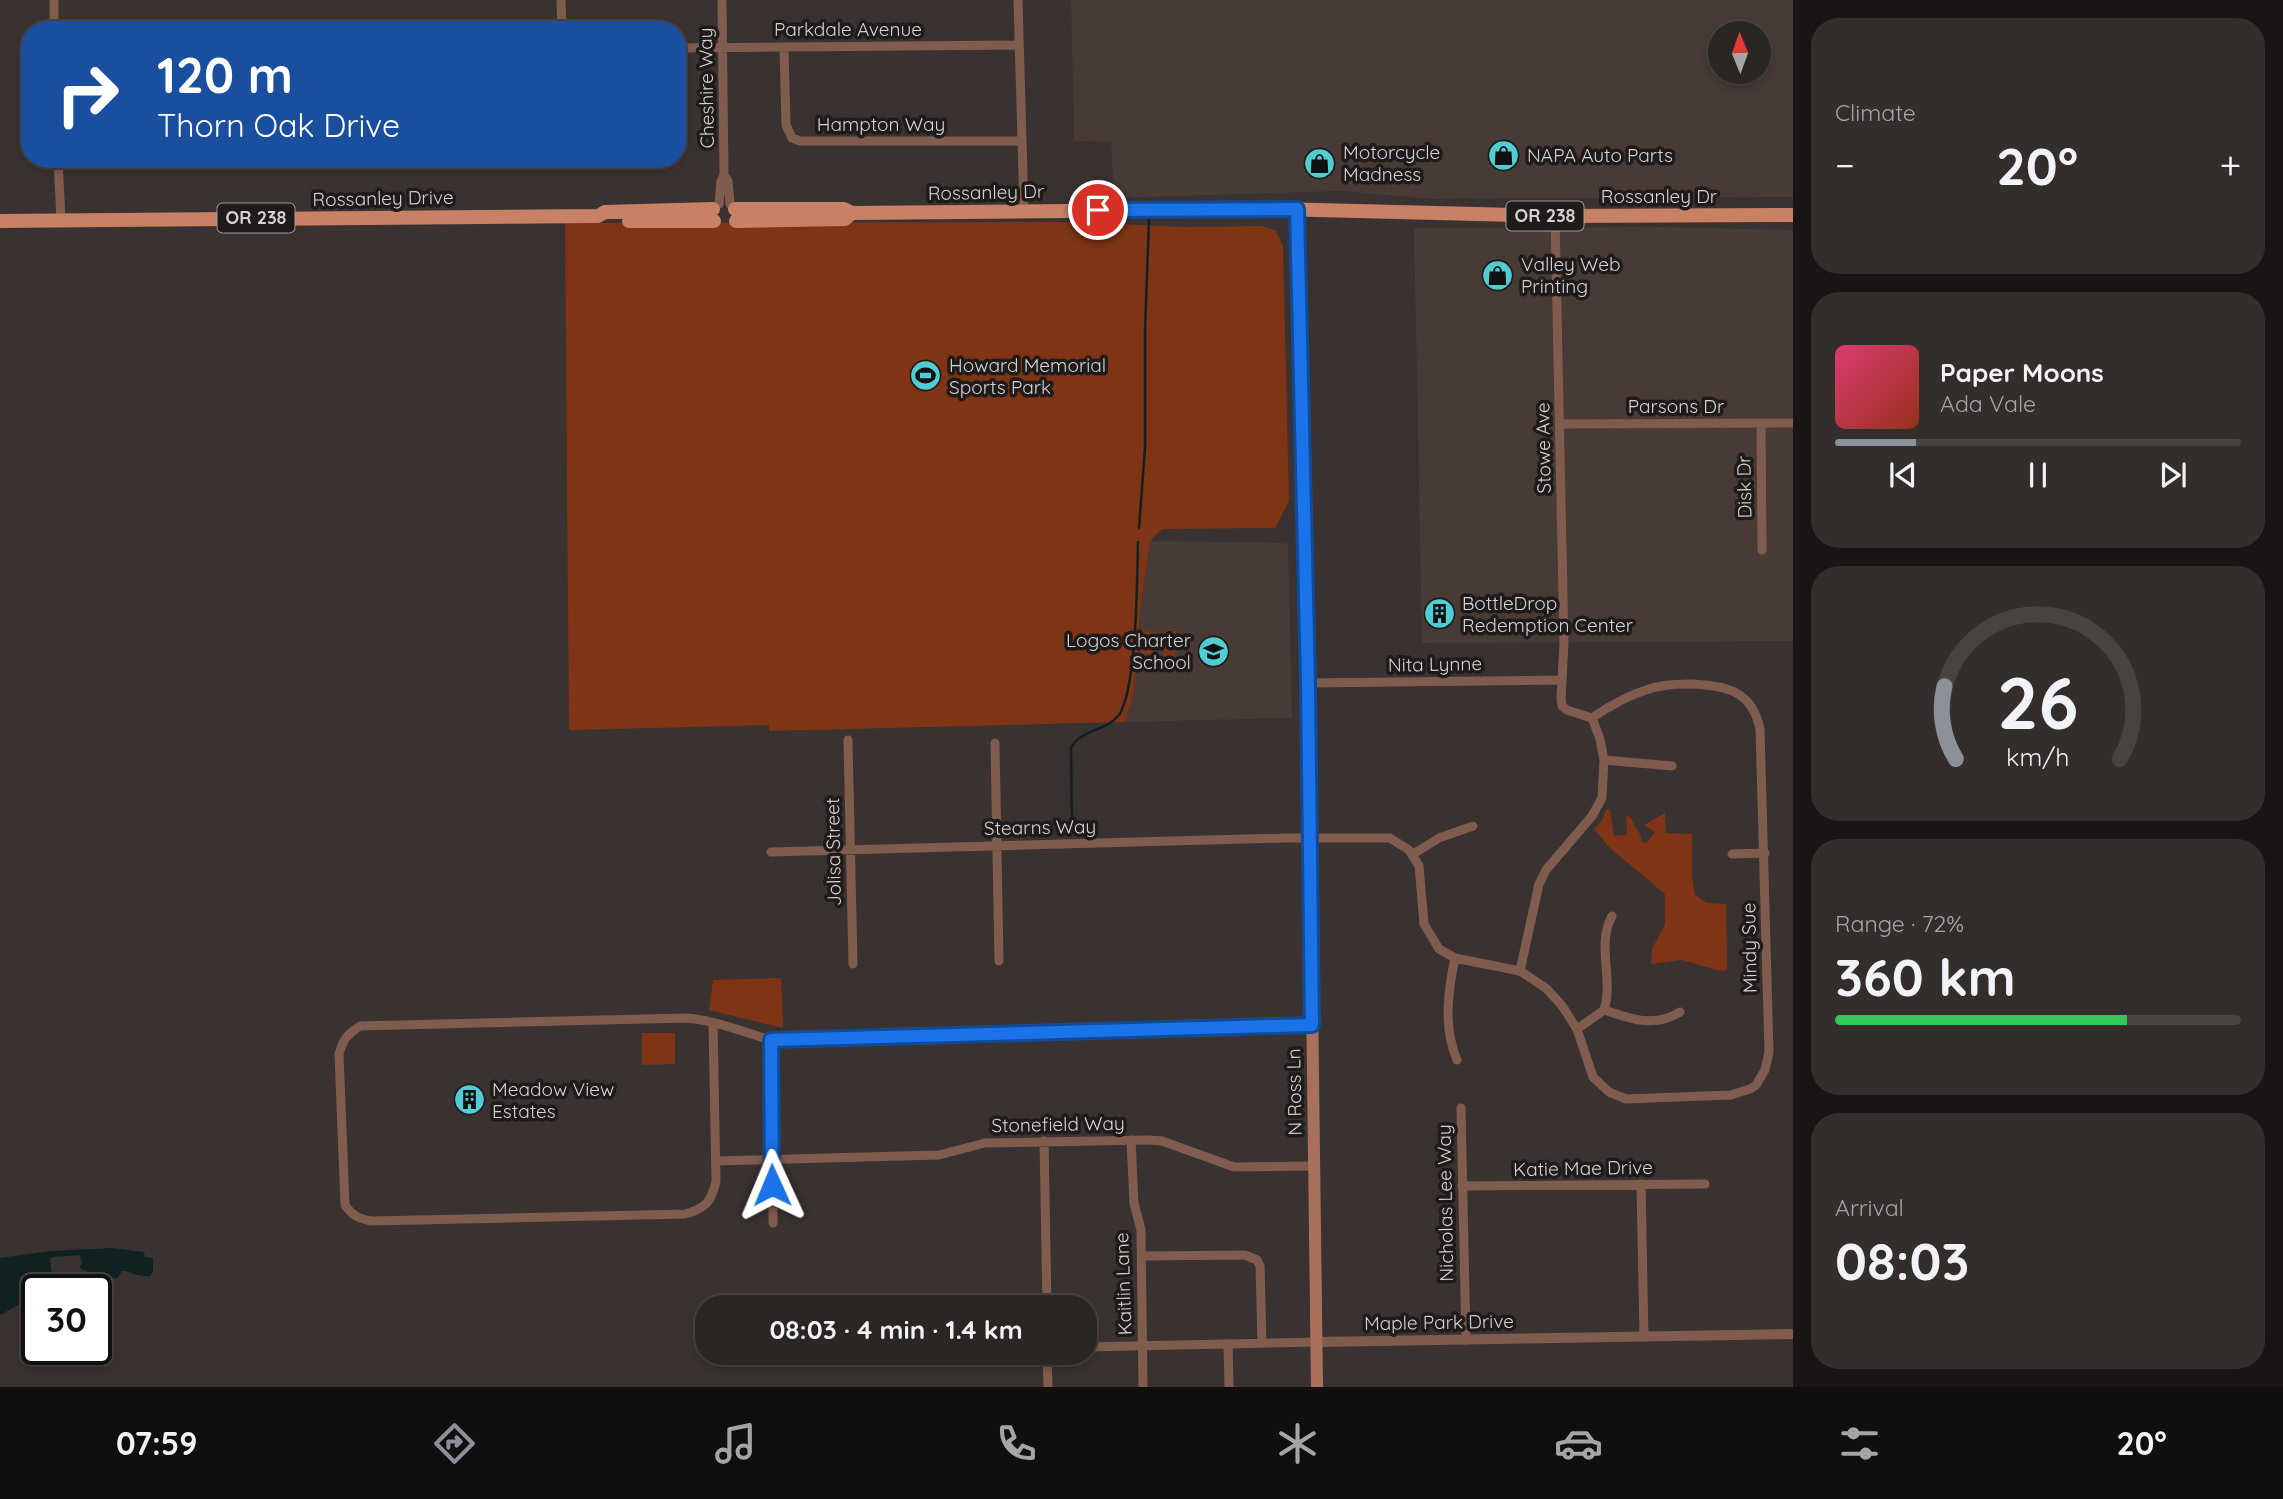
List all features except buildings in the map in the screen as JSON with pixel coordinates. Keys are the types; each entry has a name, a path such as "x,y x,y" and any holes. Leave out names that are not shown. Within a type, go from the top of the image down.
{"main road":[{"name":"Rossanley Dr","path":"852,213 1297,209 1555,216 1793,215"},
{"name":"N Ross Ln","path":"1297,209 1308,683 1317,1387"},
{"name":"Rossanley Drive","path":"0,221 598,216 605,212 724,211 845,219 852,213"}],"street":[{"path":"54,0 54,21"},
{"path":"561,0 562,21"},
{"name":"Cheshire Way","path":"722,0 724,175 728,181 724,211"},
{"path":"1018,0 1024,210"},
{"name":"Parkdale Avenue","path":"686,48 1019,45"},
{"name":"Hampton Way","path":"784,47 786,125 792,138 800,141 1021,141"},
{"path":"58,168 61,220"},
{"name":"Stowe Ave","path":"1555,216 1564,643 1562,706 1592,718"},
{"name":"Parsons Dr","path":"1560,425 1793,423"},
{"name":"Disk Dr","path":"1761,424 1762,550"},
{"name":"Nita Lynne","path":"1308,683 1562,680"},
{"name":"Mindy Sue","path":"1520,971 1556,998 1577,1029 1593,1076 1609,1092 1626,1099 1719,1097 1750,1089 1760,1080 1765,1070 1769,1043 1765,853 1758,717 1746,699 1736,692 1714,685 1657,687 1635,694 1592,718"},
{"path":"1473,826 1439,838 1413,855 1422,879 1421,898 1427,932 1439,949 1455,958 1520,971 1539,884 1546,870 1598,807 1603,788 1604,760 1592,718"},
{"name":"Jolisa Street","path":"848,740 853,964"},
{"path":"995,743 999,961"},
{"path":"1604,760 1672,766"},
{"name":"Stearns Way","path":"771,852 1390,838 1402,844 1413,855"},
{"path":"1732,854 1765,853"},
{"path":"1577,1029 1604,1010 1605,934 1612,916"},
{"path":"1455,958 1448,1007 1451,1040 1457,1060"},
{"path":"1604,1010 1626,1018 1650,1021 1666,1019 1681,1012"},
{"path":"713,1023 716,1181 708,1204 698,1210 685,1214 371,1221 360,1219 345,1205 339,1054 342,1042 349,1033 360,1027 686,1017 713,1023 771,1040 1312,1025"},
{"path":"771,1040 772,1223"},
{"name":"Nicholas Lee Way","path":"1461,1108 1466,1340"},
{"name":"Stonefield Way","path":"716,1161 940,1156 985,1143 1131,1140 1162,1142 1234,1167 1314,1166"},
{"name":"Kaitlin Lane","path":"1131,1140 1134,1203 1140,1230 1143,1387"},
{"path":"1044,1142 1046,1295"},
{"path":"1641,1184 1644,1337"},
{"name":"Katie Mae Drive","path":"1462,1186 1704,1184"},
{"path":"1141,1256 1245,1255 1257,1260 1260,1266 1262,1343"},
{"name":"Maple Park Drive","path":"1097,1347 1793,1334"},
{"path":"1228,1344 1229,1387"},
{"path":"1047,1365 1048,1387"}],"shaded area":[{"path":"1071,0 1793,0 1793,197 1431,199 1339,191 1114,198 1111,142 1074,141"},
{"name":"Howard Memorial Sports Park","path":"1075,222 1186,227 1262,226 1276,231 1283,246 1289,501 1275,528 1162,529 1150,541 1140,612 1134,691 1125,722 769,731 769,725 569,730 565,223"},
{"path":"1663,227 1793,230 1793,641 1422,643 1414,228"},
{"name":"Logos Charter School","path":"1150,541 1288,545 1292,718 1125,722 1134,691 1140,612"},
{"path":"1164,630 1176,631 1175,656 1163,656"},
{"path":"1141,631 1157,632 1157,654 1140,654"},
{"path":"1610,809 1614,836 1627,835 1626,816 1630,817 1641,836 1641,842 1646,843 1655,832 1644,825 1665,813 1666,833 1692,834 1692,877 1695,895 1707,903 1726,904 1727,970 1721,971 1681,960 1651,964 1652,949 1665,924 1665,894 1610,848 1594,829 1601,822 1606,810"},
{"path":"781,978 783,1028 709,1010 713,980"},
{"path":"642,1033 675,1033 675,1064 642,1065"},
{"path":"112,1248 144,1252 145,1257 153,1258 153,1271 150,1276 142,1276 122,1271 118,1278 112,1278 112,1274 92,1274 79,1267 82,1264 80,1255 52,1257 52,1274 21,1274 21,1303 0,1315 0,1258 50,1251"}],"waterway":[{"path":"1139,528 1145,448 1149,219"},
{"path":"1072,833 1071,748 1080,737 1114,721 1125,701 1133,658 1138,542"}],"place":[{"name":"NAPA Auto Parts","path":"1504,155"},
{"name":"Motorcycle Madness","path":"1320,163"},
{"name":"Valley Web Printing","path":"1498,275"},
{"name":"Howard Memorial Sports Park","path":"926,376"},
{"name":"BottleDrop Redemption Center","path":"1439,614"},
{"name":"Logos Charter School","path":"1214,651"},
{"name":"Meadow View Estates","path":"469,1100"}],"route":[{"path":"772,1185 771,1040 1312,1025 1308,683 1297,209 1098,210"}]}
